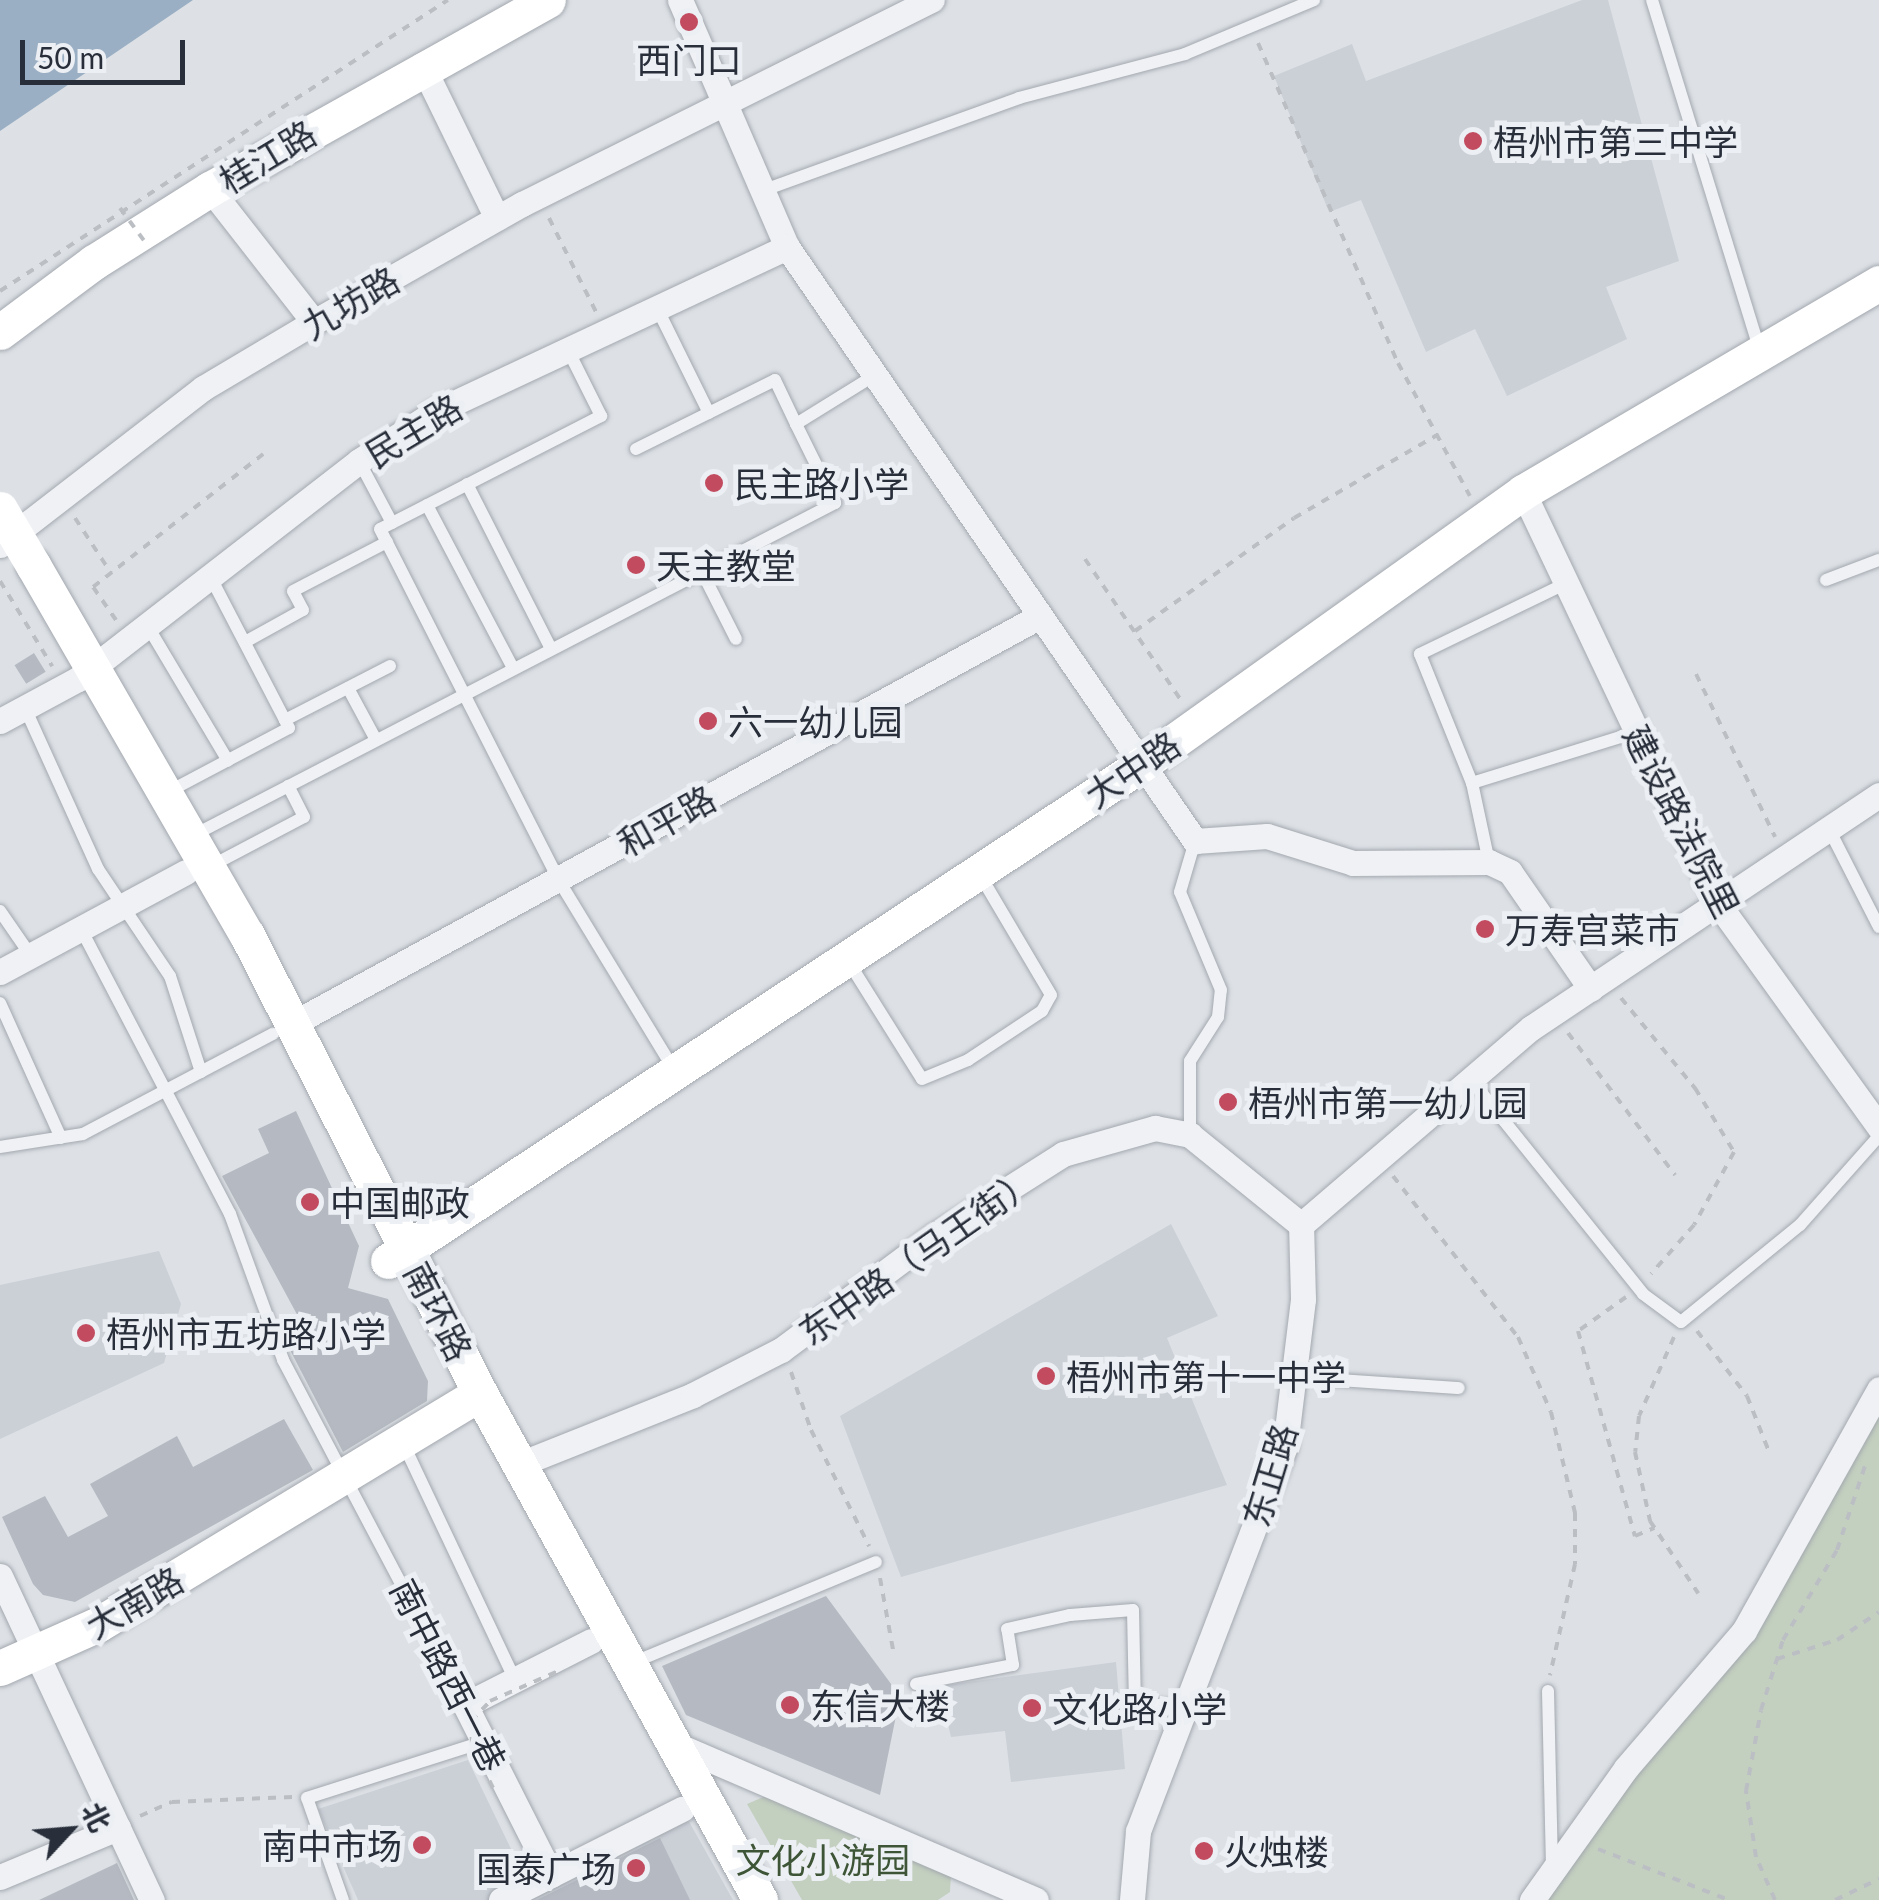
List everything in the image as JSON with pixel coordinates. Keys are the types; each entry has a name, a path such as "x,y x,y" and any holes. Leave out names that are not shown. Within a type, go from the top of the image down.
{"street":[{"name":"桂江路","path":"0,332 94,262 210,189 422,65 548,0"},
{"path":"680,0 788,246 1195,842 1267,836 1353,864 1490,862 1510,872 1600,983"},
{"name":"九坊路","path":"10,561 61,496 202,388 538,196 932,0"},
{"path":"422,65 497,218"},
{"path":"210,189 314,322"},
{"name":"民主路","path":"0,721 79,678 359,460 434,412 788,246"},
{"name":"大中路","path":"398,1255 1142,764 1524,492 1879,283"},
{"name":"建设路法院里","path":"1524,492 1720,905 1879,1127"},
{"name":"南环路","path":"0,509 10,561 198,869 398,1255 520,1464 760,1900"},
{"name":"和平路","path":"282,1029 1040,616"},
{"name":"南环路","path":"79,678 166,793 191,836 198,869"},
{"path":"1190,1135 1300,1225 1553,1013 1720,905 1879,794"},
{"path":"0,972 198,869"},
{"name":"东中路（马王街）","path":"520,1464 693,1395 780,1350 934,1236 1063,1154 1155,1128 1190,1135"},
{"name":"东正路","path":"1132,1900 1138,1831 1285,1446 1302,1299 1300,1225"},
{"name":"南环路","path":"398,1255 464,1403 732,1900"},
{"path":"1532,1900 1626,1768 1744,1631 1879,1389"},
{"name":"大南路","path":"0,1668 100,1624 464,1403"},
{"path":"0,1576 34,1656 152,1900"},
{"path":"465,1704 591,1641"},
{"name":"南中路西一巷","path":"465,1704 550,1875"},
{"path":"674,1744 1003,1895 1036,1900"},
{"path":"501,1900 682,1809"},
{"path":"0,1877 118,1828"}],"lane":[{"path":"764,190 1036,92 1184,54 1314,0"},
{"path":"1652,0 1760,353"},
{"path":"657,308 709,412"},
{"path":"568,350 602,416 380,529 558,880 675,1072"},
{"path":"796,424 875,375"},
{"path":"191,836 834,504 775,380 636,448"},
{"path":"359,460 392,523"},
{"path":"467,484 551,649"},
{"path":"426,505 513,668"},
{"path":"244,642 303,610 293,591 387,542"},
{"path":"1826,580 1879,560"},
{"path":"702,572 736,639"},
{"path":"166,793 289,728 210,576"},
{"path":"1490,862 1472,784 1420,654 1566,583"},
{"path":"138,633 228,761"},
{"path":"285,720 390,666"},
{"path":"348,688 376,740"},
{"path":"24,708 98,869 170,976 201,1072"},
{"path":"1472,784 1637,732"},
{"path":"198,869 304,818 288,786"},
{"path":"1828,829 1879,927"},
{"path":"1190,1135 1190,1061 1218,1017 1221,990 1180,892 1195,842"},
{"path":"846,959 922,1079 968,1060 1042,1011 1051,995 978,872"},
{"path":"0,910 31,956"},
{"name":"南中路西一巷","path":"81,929 230,1214 283,1360 348,1475 465,1704"},
{"path":"0,1002 61,1138"},
{"path":"0,1147 83,1134 282,1029"},
{"path":"1472,1080 1643,1294 1681,1322 1800,1225 1879,1136"},
{"path":"1294,1377 1459,1388"},
{"path":"402,1440 515,1680"},
{"path":"630,1664 876,1562"},
{"path":"916,1684 1013,1666 1008,1629 1070,1614 1133,1610 1135,1702 1185,1707"},
{"path":"1548,1691 1552,1871"},
{"path":"343,1900 307,1798 483,1742"}],"path":[{"path":"0,291 120,208 448,0"},
{"path":"1249,25 1398,364 1484,521"},
{"path":"538,196 606,332"},
{"path":"120,208 148,246"},
{"path":"1134,631 1294,518 1436,435"},
{"path":"138,633 94,587 263,454"},
{"path":"61,496 111,573"},
{"path":"1085,559 1197,724"},
{"path":"10,561 79,678"},
{"path":"1696,674 1786,860"},
{"path":"1600,983 1710,1110 1734,1152 1694,1225"},
{"path":"1553,1013 1675,1175"},
{"path":"1380,1160 1518,1337 1550,1412 1575,1513 1564,1617 1548,1691"},
{"path":"1698,1592 1654,1528 1635,1452 1639,1416 1681,1322 1695,1328 1747,1396 1770,1454"},
{"path":"1578,1332 1636,1536 1654,1528"},
{"path":"780,1350 876,1562 894,1655"},
{"path":"1775,1900 1756,1857 1746,1791 1777,1658 1836,1550 1871,1448"},
{"path":"1777,1658 1837,1640 1879,1612"},
{"path":"493,1788 472,1745 471,1721 490,1702 564,1669"},
{"path":"118,1828 172,1802 307,1798"},
{"path":"1575,1840 1729,1900"},
{"path":"1835,1900 1879,1879"}],"shaded area":[{"name":"梧州市第三中学","path":"1582,0 1608,0 1679,261 1606,287 1627,339 1507,396 1475,329 1426,352 1361,200 1329,212 1274,76 1352,44 1366,81"},
{"name":"梧州市第十一中学","path":"1171,1224 1218,1316 1167,1338 1227,1485 901,1577 840,1416"},
{"name":"梧州市五坊路小学","path":"159,1251 181,1304 164,1363 0,1439 0,1285"},
{"name":"文化路小学","path":"1116,1662 1125,1769 1011,1782 1005,1731 951,1737 939,1686"},
{"name":"南中市场","path":"468,1760 527,1882 492,1900 358,1900 318,1809"},
{"path":"682,1809 733,1900 501,1900"}],"green space":[{"path":"1879,1389 1879,1900 1532,1900 1744,1631"},
{"name":"文化小游园","path":"768,1795 951,1873 950,1892 938,1900 802,1900 747,1804"}],"water":[{"path":"0,0 193,0 0,131"}],"building":[{"path":"34,653 46,672 26,684 14,665"},
{"path":"296,1111 359,1246 348,1288 388,1299 428,1381 427,1401 343,1452 289,1348 295,1345 286,1327 300,1320 222,1176 269,1153 258,1129"},
{"path":"284,1419 313,1470 75,1602 43,1595 33,1584 2,1517 45,1496 68,1537 108,1516 90,1484 177,1436 193,1467"},
{"name":"东信大楼","path":"826,1596 900,1696 880,1795 686,1715 662,1666"},
{"name":"国泰广场","path":"660,1838 690,1900 537,1900 559,1889"},
{"path":"117,1863 134,1900 39,1900"}],"place":[{"name":"西门口","path":"689,22"},
{"name":"梧州市第三中学","path":"1473,141"},
{"name":"民主路小学","path":"714,483"},
{"name":"天主教堂","path":"636,565"},
{"name":"六一幼儿园","path":"708,721"},
{"name":"万寿宫菜市","path":"1485,929"},
{"name":"梧州市第一幼儿园","path":"1228,1102"},
{"name":"中国邮政","path":"310,1202"},
{"name":"梧州市五坊路小学","path":"86,1333"},
{"name":"梧州市第十一中学","path":"1046,1376"},
{"name":"东信大楼","path":"790,1705"},
{"name":"文化路小学","path":"1032,1708"},
{"name":"南中市场","path":"422,1845"},
{"name":"火烛楼","path":"1204,1851"},
{"name":"国泰广场","path":"636,1868"}]}
